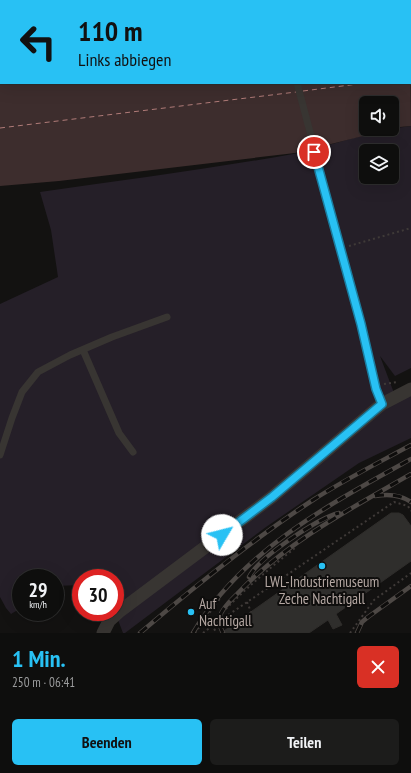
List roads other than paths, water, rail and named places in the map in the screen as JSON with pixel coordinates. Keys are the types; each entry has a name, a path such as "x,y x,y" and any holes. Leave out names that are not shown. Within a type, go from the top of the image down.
{"street":[{"path":"103,633 109,621 120,611 272,497 382,404 411,389"}],"lane":[{"path":"297,84 314,152 361,324 375,385 382,404"},
{"path":"0,455 22,392 38,372 112,337 167,317"},
{"path":"83,350 119,433 133,452"}],"railway":[{"path":"140,633 224,564 290,515 361,472 411,445"},
{"path":"193,633 213,604 236,578 262,554 319,512 411,459"},
{"path":"223,633 219,620 223,610 230,601 276,559 319,528 411,474"},
{"path":"375,496 393,495 402,497 411,502"},
{"path":"249,577 264,560 304,530 329,516 339,513"},
{"path":"357,633 362,622 411,586"}],"place":[{"name":"LWL-Industriemuseum Zeche Nachtigall","path":"322,566"},
{"name":"Auf Nachtigall","path":"191,612"}]}
